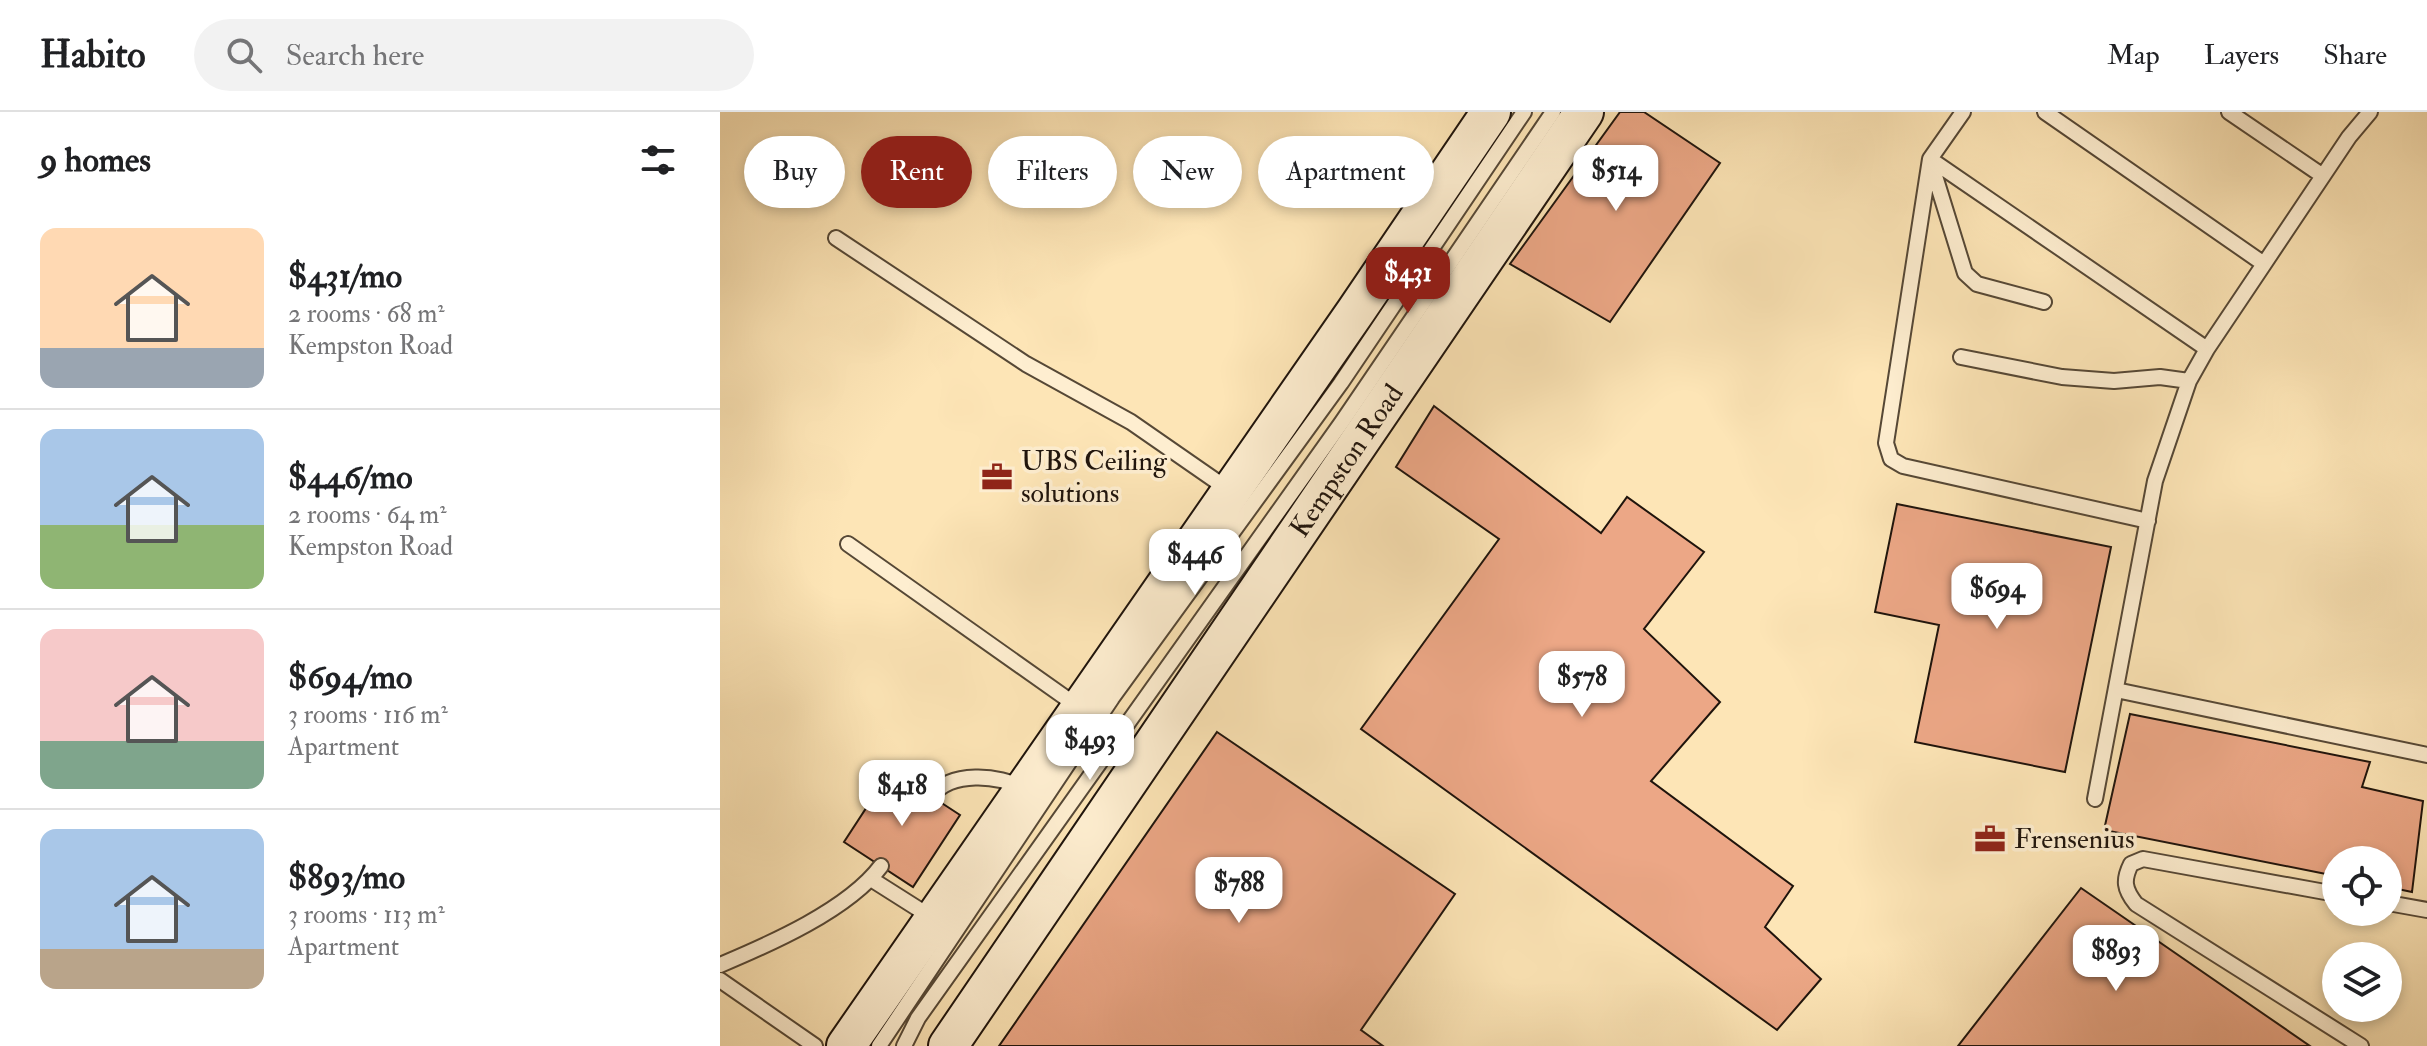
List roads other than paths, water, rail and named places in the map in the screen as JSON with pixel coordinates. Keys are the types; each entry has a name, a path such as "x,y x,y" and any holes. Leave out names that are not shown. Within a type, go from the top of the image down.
{"main road":[{"path":"846,1046 1491,112"},
{"name":"Kempston Road","path":"948,1046 1584,112"}],"lane":[{"path":"879,1046 1112,698 1341,383 1524,112"},
{"path":"904,1046 918,1018 1342,422 1553,112"},
{"path":"1963,112 1930,159 1886,443 1891,459 1903,466 2148,521"},
{"path":"2045,112 2264,264"},
{"path":"2229,112 2323,176"},
{"path":"2095,799 2155,481 2189,381 2207,349 2349,137 2370,112"},
{"path":"1930,159 1965,273 1977,284 2044,302"},
{"path":"1930,159 2207,349"},
{"path":"836,238 1026,364 1131,422 1231,491"},
{"path":"1961,357 2062,377 2114,381 2160,377 2189,381"},
{"path":"848,544 1081,708"},
{"path":"2116,690 2427,755"},
{"path":"932,796 939,786 958,780 985,778 1014,783 1025,789"},
{"path":"2322,891 2143,859 2131,864 2124,878 2127,893 2136,904 2361,1046"},
{"path":"720,965 848,899 881,866"},
{"path":"871,879 934,919"},
{"path":"2402,906 2427,910"},
{"path":"720,980 815,1046"}],"place":[{"name":"UBS Ceiling solutions","path":"997,477"},
{"name":"Frensenius","path":"1990,839"}]}
